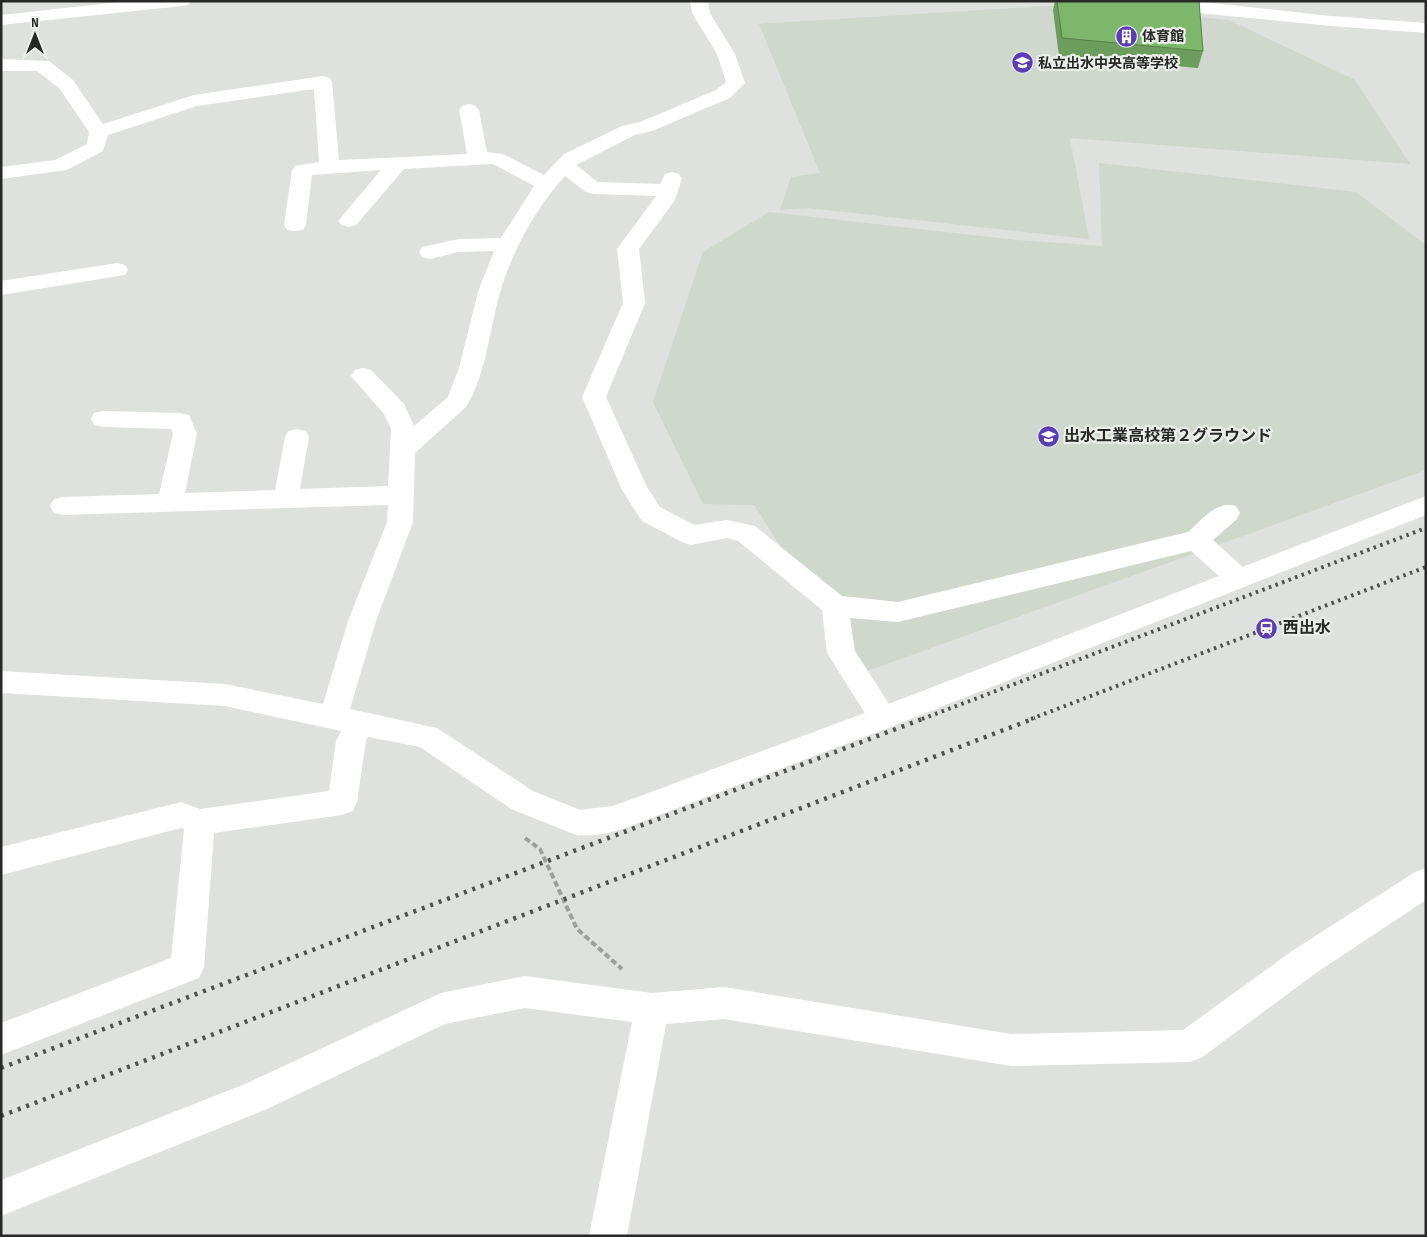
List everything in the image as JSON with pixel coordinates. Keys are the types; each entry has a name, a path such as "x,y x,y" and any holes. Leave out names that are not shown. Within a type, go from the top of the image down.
{"street":[{"path":"1,20 182,1"},
{"path":"403,450 458,401 471,368 488,292 507,245 546,184 571,158 629,130 646,127 723,94 736,83 726,54 701,13 699,1"},
{"path":"1126,1 1331,22 1426,28"},
{"path":"1,65 42,64 66,84 99,132 96,147 60,166 3,179"},
{"path":"99,132 194,101 323,82 330,167"},
{"path":"469,110 478,159"},
{"path":"295,225 302,170 496,158 546,184"},
{"path":"349,220 365,204 398,163"},
{"path":"564,166 593,188 670,184 665,200 628,249 634,303 594,398 635,490 651,514 691,535 727,529 746,533 835,606 898,612 1196,540 1227,513"},
{"path":"430,252 447,246 472,243 507,245"},
{"path":"1,288 117,270"},
{"path":"1,861 181,815 200,822 342,802 351,741 346,721 362,621 400,522 404,428 395,410 363,376"},
{"path":"102,419 180,421 184,434 170,502"},
{"path":"286,498 298,437"},
{"path":"63,506 401,495"},
{"path":"1,682 225,695 428,738 522,800 579,823 614,819 884,718 1426,505"},
{"path":"1196,540 1238,578"},
{"path":"835,606 841,653 884,718"},
{"path":"1,1039 186,967 200,822"},
{"path":"1,1198 255,1097 441,1009 525,992 652,1009 724,1003 1011,1050 1189,1046 1304,962 1426,882"},
{"path":"608,1236 652,1009"}],"path":[{"path":"540,849 577,929 624,971"}],"shaded area":[{"path":"1064,5 1229,20 1355,80 1410,164 1070,138 1089,239 808,208 780,210 791,177 820,173 759,24"},
{"name":"出水工業高校第２グラウンド","path":"1099,163 1356,192 1426,245 1426,470 862,673 754,505 703,504 653,402 703,252 769,212 1017,240 1102,246"}],"building":[{"name":"体育館","path":"1057,1 1199,1 1203,51 1062,38"}],"railway":[{"path":"922,719 1426,528"},
{"path":"1031,719 1426,567"},
{"path":"1,1068 925,718"},
{"path":"1,1116 1035,718"}],"place":[{"name":"体育館","path":"1126,36"},
{"name":"私立出水中央高等学校","path":"1022,63"},
{"name":"出水工業高校第２グラウンド","path":"1048,436"},
{"name":"西出水","path":"1267,628"}]}
